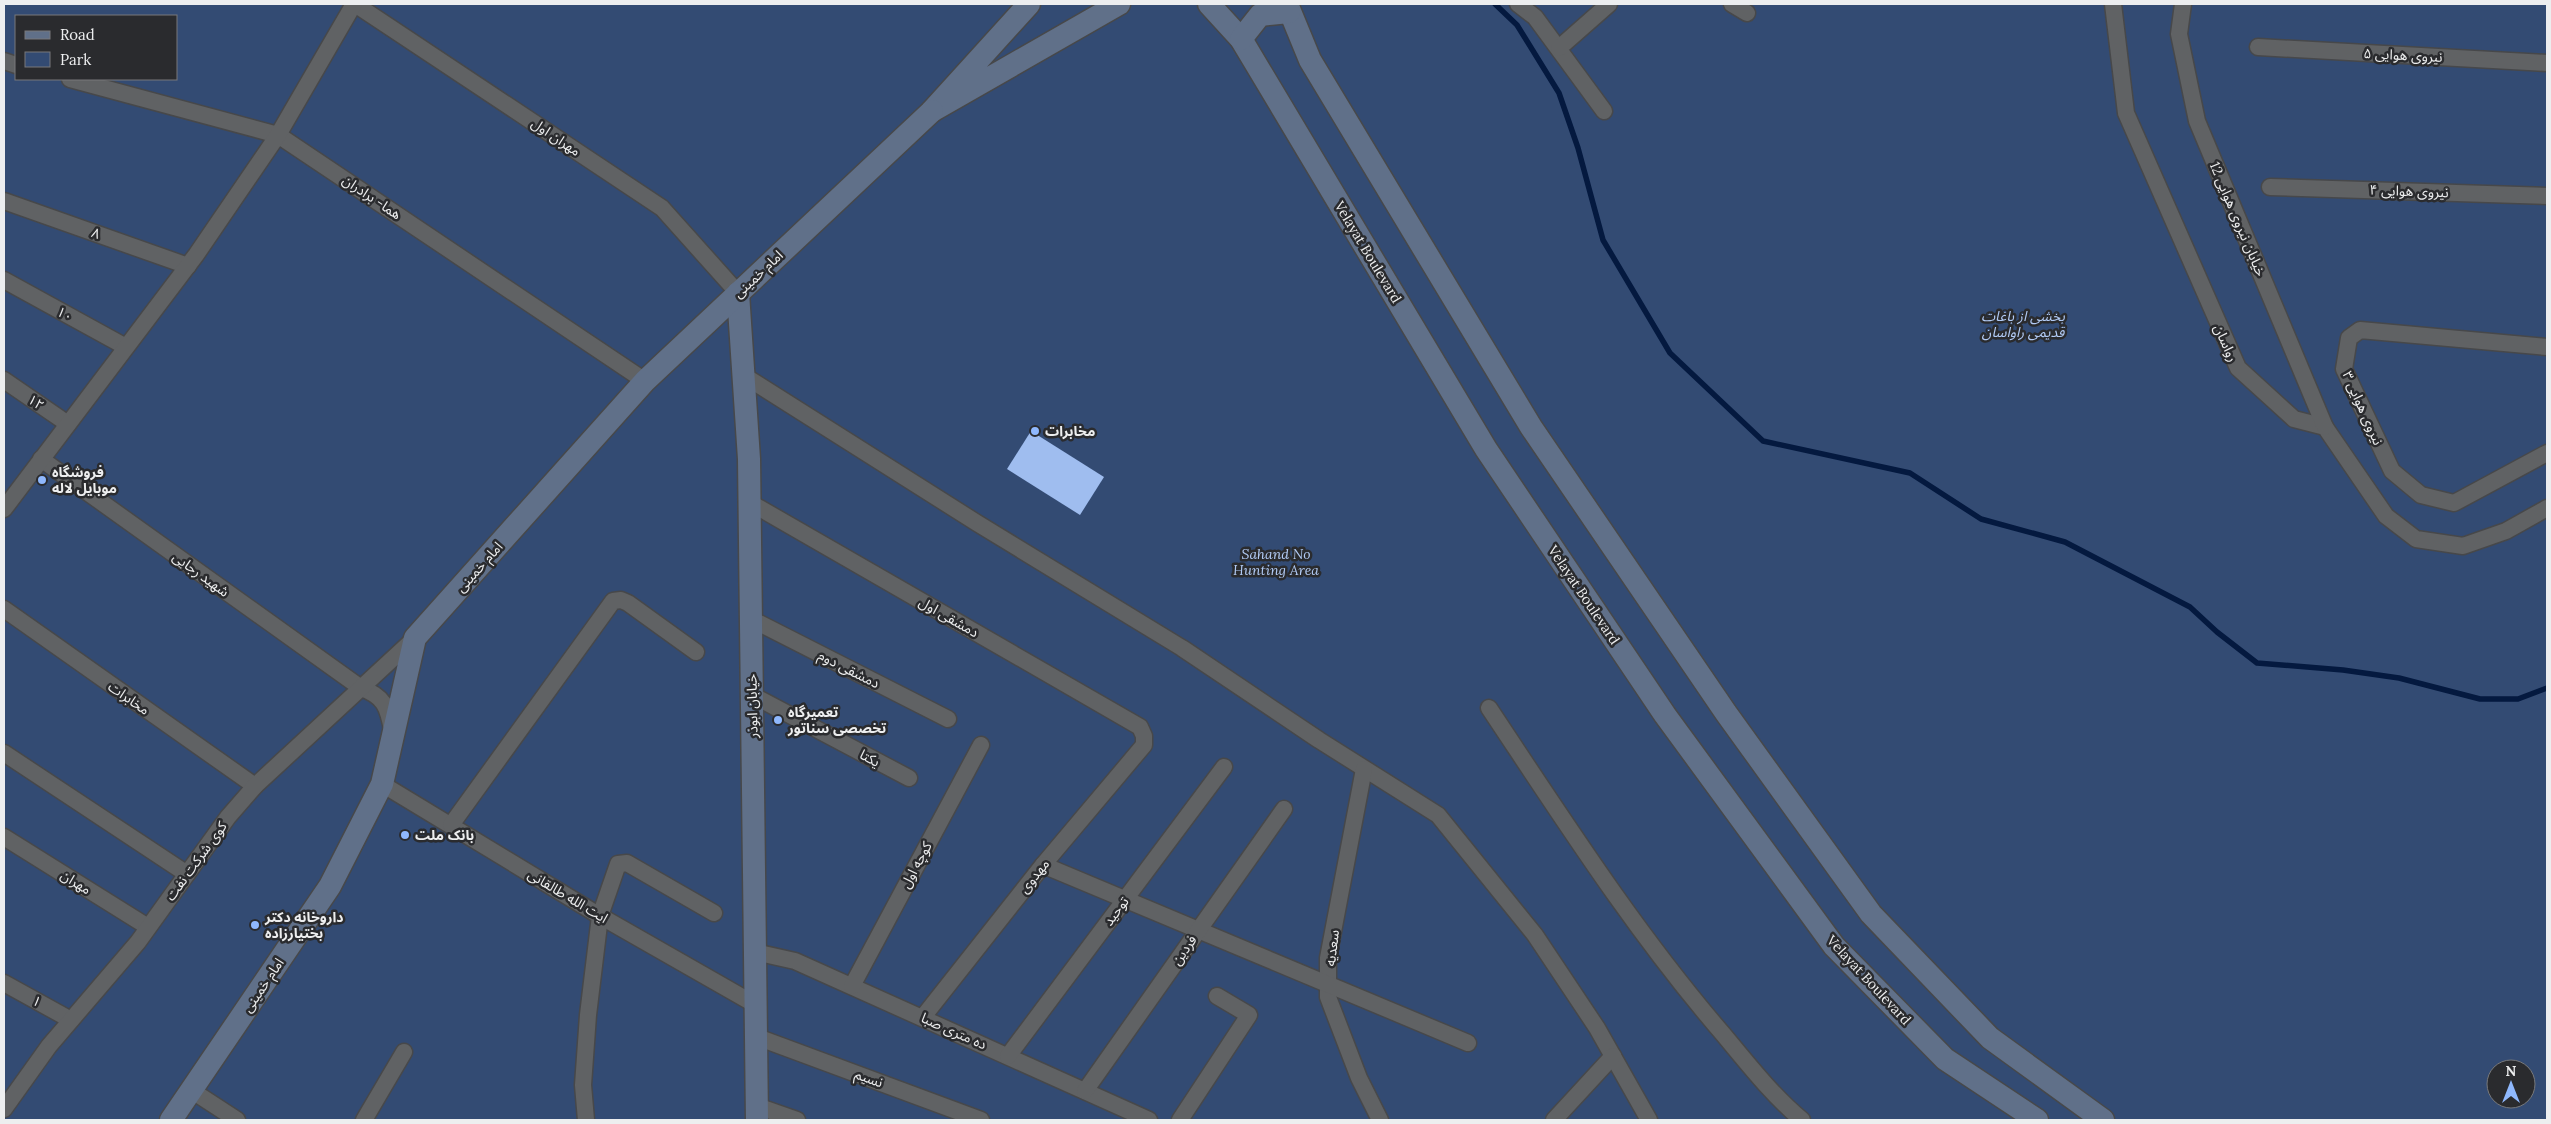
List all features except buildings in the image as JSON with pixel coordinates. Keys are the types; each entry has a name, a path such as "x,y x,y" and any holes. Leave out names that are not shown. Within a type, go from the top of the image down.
{"main road":[{"path":"932,111 1029,4"},
{"path":"932,111 1119,4"},
{"name":"Velayat Boulevard","path":"1209,4 1241,39 1486,449 1665,715 1834,946 1946,1059 2037,1120"},
{"path":"1241,39 1260,15 1288,8 1310,60 1531,428 1726,713 1871,914 1990,1038 2103,1120"},
{"name":"امام خمینی","path":"171,1120 330,886 382,784 392,732 415,638 645,381 932,111"},
{"name":"خیابان ابوذر","path":"738,293 749,502 757,1113"}],"street":[{"path":"4,509 188,266 278,135 355,4"},
{"name":"مهران اول","path":"355,4 662,208 738,293"},
{"path":"1518,4 1535,17 1604,111"},
{"path":"1558,48 1609,4"},
{"path":"1732,4 1747,13"},
{"name":"رواسان","path":"2113,4 2126,113 2238,368 2294,419 2325,427"},
{"name":"خیابان نیروی هوایی 12","path":"2183,4 2179,34 2197,121 2325,427"},
{"name":"نیروی هوایی ۵","path":"2258,48 2547,63"},
{"name":"هما- برادران","path":"74,80 278,135 645,381"},
{"name":"نیروی هوایی ۴","path":"2270,187 2547,196"},
{"name":"۸","path":"4,201 188,266"},
{"name":"۱۰","path":"4,280 126,348"},
{"name":"نیروی هوایی ۳","path":"2547,346 2360,330 2349,338 2344,369 2392,471 2421,495 2454,503 2547,453"},
{"path":"743,375 977,523 1182,648 1364,769 1438,815 1535,935 1598,1028 1649,1120"},
{"name":"۱۲","path":"4,380 68,424"},
{"path":"2325,427 2386,516 2416,539 2463,546 2506,531 2547,508"},
{"name":"شهید رجایی","path":"41,459 361,688 377,695 388,709 392,732"},
{"name":"دمشقی اول","path":"749,502 1140,727 1144,736"},
{"path":"451,825 613,602 621,600 628,603 696,652"},
{"name":"مخابرات","path":"4,609 255,786"},
{"name":"دمشقی دوم","path":"751,619 948,719"},
{"name":"کوی شرکت نفت","path":"4,1109 49,1046 148,927 228,817 255,786 415,638"},
{"name":"یکتا","path":"752,695 909,778"},
{"path":"1489,708 1588,858 1687,993 1782,1104 1802,1120"},
{"name":"مهدوی","path":"923,1017 1043,865 1144,745 1144,736"},
{"name":"کوچه اول","path":"852,986 981,745"},
{"path":"4,754 187,874"},
{"name":"توحید","path":"1008,1056 1224,767"},
{"name":"سعدیه","path":"1364,769 1328,958 1328,997 1359,1078 1380,1120"},
{"name":"ایت الله طالقانی","path":"382,784 600,916 756,1005"},
{"name":"فردین","path":"1085,1091 1284,808"},
{"name":"مهران","path":"4,837 148,927"},
{"path":"586,1120 583,1085 584,1068 600,916 618,864 621,862 627,863 714,914"},
{"path":"1043,865 1468,1043"},
{"name":"ده متری صبا","path":"756,952 795,961 1149,1120"},
{"name":"۱","path":"4,983 71,1020"},
{"path":"1180,1120 1249,1015 1217,996"},
{"name":"نسیم","path":"757,1037 981,1120"},
{"path":"364,1120 404,1052"},
{"path":"1554,1120 1613,1056"},
{"path":"191,1090 237,1120"},
{"path":"757,1113 797,1120"}],"green space":[{"name":"Sahand No Hunting Area","path":"4,4 2547,4 2547,1120 4,1120"}],"waterway":[{"path":"1495,4 1517,25 1559,93 1578,148 1603,240 1670,353 1763,441 1910,473 1981,519 2065,542 2190,607 2217,632 2257,663 2343,670 2399,678 2480,699 2518,699 2547,688"}],"place":[{"name":"مخابرات","path":"1035,431"},
{"name":"فروشگاه‌ موبایل‌ لاله‌","path":"42,480"},
{"name":"تعمیرگاه تخصصی سناتور","path":"778,720"},
{"name":"بانک ملت","path":"405,835"},
{"name":"داروخانه دکتر بختیارزاده","path":"255,925"}],"park label":[{"name":"بخشی از باغات قدیمی راواسان","path":"2023,324"}]}
